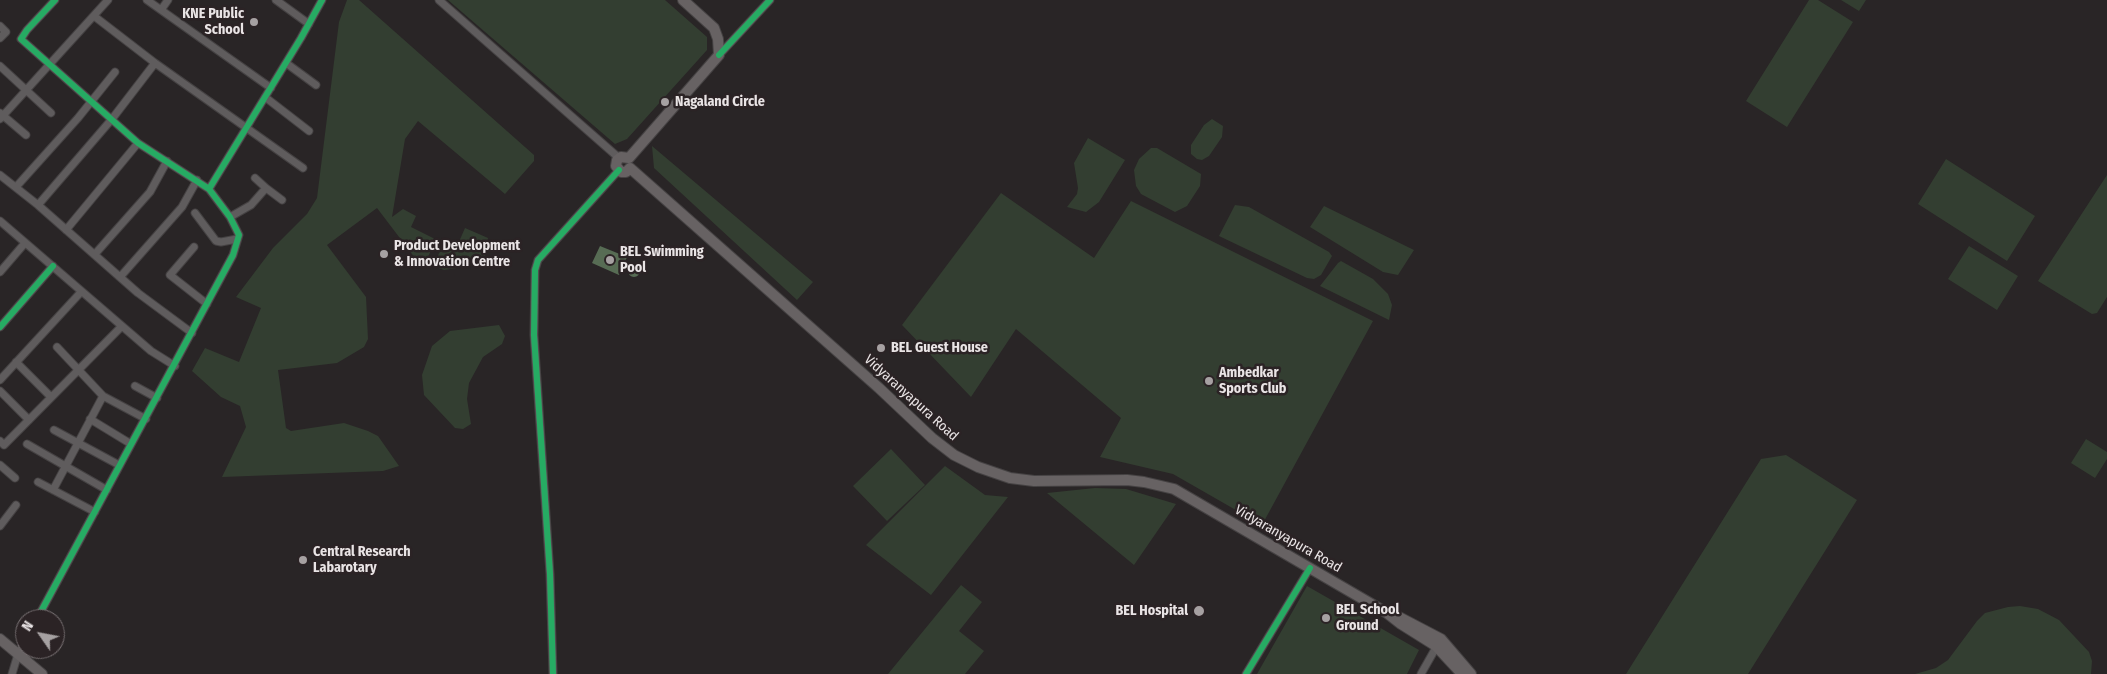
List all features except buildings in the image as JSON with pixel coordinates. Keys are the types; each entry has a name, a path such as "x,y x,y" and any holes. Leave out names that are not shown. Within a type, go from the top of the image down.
{"main road":[{"path":"619,170 624,172 626,162 718,55 718,39 714,28 683,0"},
{"name":"Vidyaranyapura Road","path":"626,162 879,388 932,438 967,462 1010,478 1022,480 1120,480 1144,482 1174,489 1387,613 1404,618 1438,643 1471,674"},
{"path":"0,639 15,652"},
{"name":"Vidyaranyapura Road","path":"1438,643 1462,674"},
{"path":"24,659 42,674"}],"street":[{"path":"42,609 234,255 239,235 230,217 210,189 138,143 21,39 55,0"},
{"path":"26,135 1,116 108,0"},
{"path":"147,0 271,88"},
{"path":"161,10 168,0"},
{"path":"276,0 309,24"},
{"path":"210,189 309,24 321,0"},
{"path":"438,0 626,162"},
{"path":"718,55 770,0"},
{"path":"94,16 155,63 302,168"},
{"path":"0,26 6,32 0,38"},
{"path":"38,205 112,119 155,63"},
{"path":"286,63 316,86"},
{"path":"0,66 51,113"},
{"path":"16,187 115,72"},
{"path":"266,97 309,131"},
{"path":"66,230 138,143"},
{"path":"95,254 150,192 167,161"},
{"path":"553,674 550,574 534,334 535,270 541,256 619,170"},
{"path":"0,175 38,205 159,310 192,333"},
{"path":"255,178 282,200"},
{"path":"121,276 182,207 197,180"},
{"path":"230,217 251,205 266,188"},
{"path":"195,213 216,240 221,242 237,239"},
{"path":"0,222 151,351 175,366"},
{"path":"0,272 25,243"},
{"path":"194,247 170,275 208,304"},
{"path":"0,327 53,266"},
{"path":"0,380 81,292"},
{"path":"0,441 4,445 122,326"},
{"path":"57,347 103,396 146,419"},
{"path":"16,362 51,397"},
{"path":"134,386 157,398"},
{"path":"0,391 29,420"},
{"path":"53,490 76,443 103,396"},
{"path":"90,419 131,444"},
{"path":"54,430 119,465"},
{"path":"27,444 107,490"},
{"path":"0,465 15,478"},
{"path":"38,482 95,512"},
{"path":"0,526 16,506"},
{"path":"1246,674 1310,568"},
{"path":"1421,674 1438,643"},
{"path":"12,674 16,659"}],"shaded area":[{"path":"347,0 359,0 534,155 534,161 505,194 418,121 405,139 392,217 403,209 416,216 411,227 435,239 426,263 415,258 377,208 327,245 366,297 368,339 364,347 337,363 278,370 286,428 291,431 344,423 368,431 378,436 399,466 383,471 222,477 246,427 240,406 221,397 192,371 205,348 239,362 261,308 236,297 273,248 307,214 317,198 339,22"},
{"path":"448,0 665,0 707,37 707,50 627,139 615,144"},
{"path":"1809,0 1818,0 1853,22 1787,127 1746,101"},
{"path":"1841,0 1866,0 1859,11"},
{"path":"1212,119 1223,126 1222,137 1209,156 1202,160 1197,159 1191,154 1191,145 1204,125"},
{"path":"1088,138 1125,160 1099,202 1086,212 1067,207 1077,194 1078,188 1074,163"},
{"path":"652,146 813,282 797,300 654,168"},
{"path":"1151,148 1157,148 1201,174 1200,186 1187,206 1175,212 1141,194 1136,186 1134,170 1139,159"},
{"path":"1946,159 2035,216 2007,261 1918,204"},
{"path":"2107,175 2107,297 2097,313 2092,314 2038,281"},
{"name":"Ambedkar Sports Club","path":"1001,193 1094,258 1131,201 1373,321 1262,525 1173,474 1100,457 1121,418 1016,329 971,397 902,325"},
{"path":"1235,205 1249,207 1329,252 1332,256 1321,275 1314,279 1307,278 1219,236"},
{"path":"1324,206 1414,250 1398,275 1383,272 1310,227"},
{"path":"465,228 488,238 484,264 444,270 433,266 443,245 446,246 449,240 458,244"},
{"name":"BEL Swimming Pool","path":"600,246 627,257 619,275 592,263"},
{"path":"1969,246 2018,276 1997,310 1948,279"},
{"path":"1341,261 1373,279 1388,294 1392,305 1389,320 1320,286"},
{"path":"636,265 639,266 639,276 632,277 629,276 628,269 629,266"},
{"path":"499,325 505,336 502,344 483,357 469,383 467,399 471,424 463,429 455,428 424,395 422,375 432,346 450,331"},
{"path":"2086,439 2107,452 2107,459 2095,478 2071,463"},
{"path":"891,449 925,485 887,521 853,486"},
{"path":"1786,455 1857,500 1748,674 1626,674 1761,459"},
{"path":"945,466 985,495 1008,497 931,595 866,545"},
{"path":"1095,488 1126,489 1176,504 1134,565 1047,493"},
{"path":"961,585 982,602 959,631 984,651 965,674 888,674"},
{"name":"BEL School Ground","path":"1307,586 1419,650 1407,674 1257,674"},
{"path":"2020,606 2038,609 2059,620 2089,652 2092,661 2091,674 1915,674 1936,668 1948,660 1985,613"}],"cycle path":[{"path":"55,0 21,39 138,143 209,189"},
{"path":"42,609 233,255 239,235 230,217 209,189 322,0"},
{"path":"719,55 770,0"},
{"path":"553,674 550,574 534,335 535,270 538,260 619,170"},
{"path":"0,327 53,266"},
{"path":"1246,674 1310,568"}],"place":[{"name":"KNE Public School","path":"254,22"},
{"name":"Nagaland Circle","path":"665,102"},
{"name":"Product Development & Innovation Centre","path":"384,254"},
{"name":"BEL Swimming Pool","path":"610,260"},
{"name":"BEL Guest House","path":"881,348"},
{"name":"Ambedkar Sports Club","path":"1209,381"},
{"name":"Central Research Labarotary","path":"303,560"},
{"name":"BEL Hospital","path":"1199,611"},
{"name":"BEL School Ground","path":"1326,618"}]}
